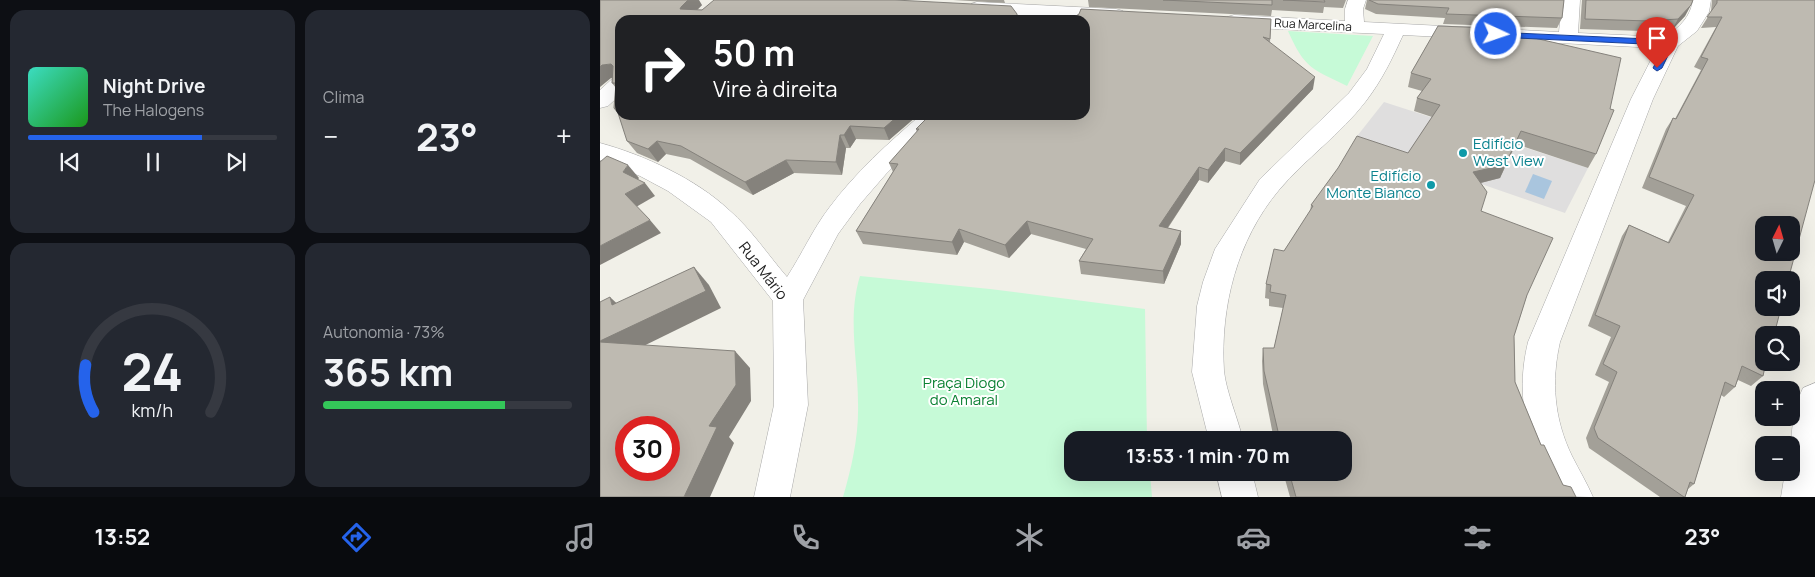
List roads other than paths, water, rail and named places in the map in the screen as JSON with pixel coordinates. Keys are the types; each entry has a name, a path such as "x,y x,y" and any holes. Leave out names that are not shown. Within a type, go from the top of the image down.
{"street":[{"path":"1355,27 1354,9 1357,0"},
{"path":"1568,38 1571,0"},
{"path":"1575,497 1562,477 1543,419 1538,370 1544,342 1642,99 1670,43 1690,27 1700,12 1702,0"},
{"path":"962,8 1061,11 1131,16"},
{"name":"Rua Marcelina","path":"1216,20 1670,43"},
{"path":"1224,431 1208,372 1212,306 1217,282 1229,249 1269,185 1357,98 1377,70 1396,29"},
{"path":"600,101 615,88"},
{"path":"788,298 803,278 829,228 871,175 902,143 928,120"},
{"name":"Rua Mário","path":"600,151 649,170 677,186 720,216 788,298 791,405 772,497"},
{"path":"1799,497 1815,398"},
{"path":"1236,481 1240,497"}],"water":[{"path":"1533,174 1552,181 1544,199 1525,192"}],"place":[{"name":"Edifício West View","path":"1463,153"},
{"name":"Edifício Monte Bianco","path":"1431,185"}],"park label":[{"name":"Praça Diogo do Amaral","path":"964,392"}]}
